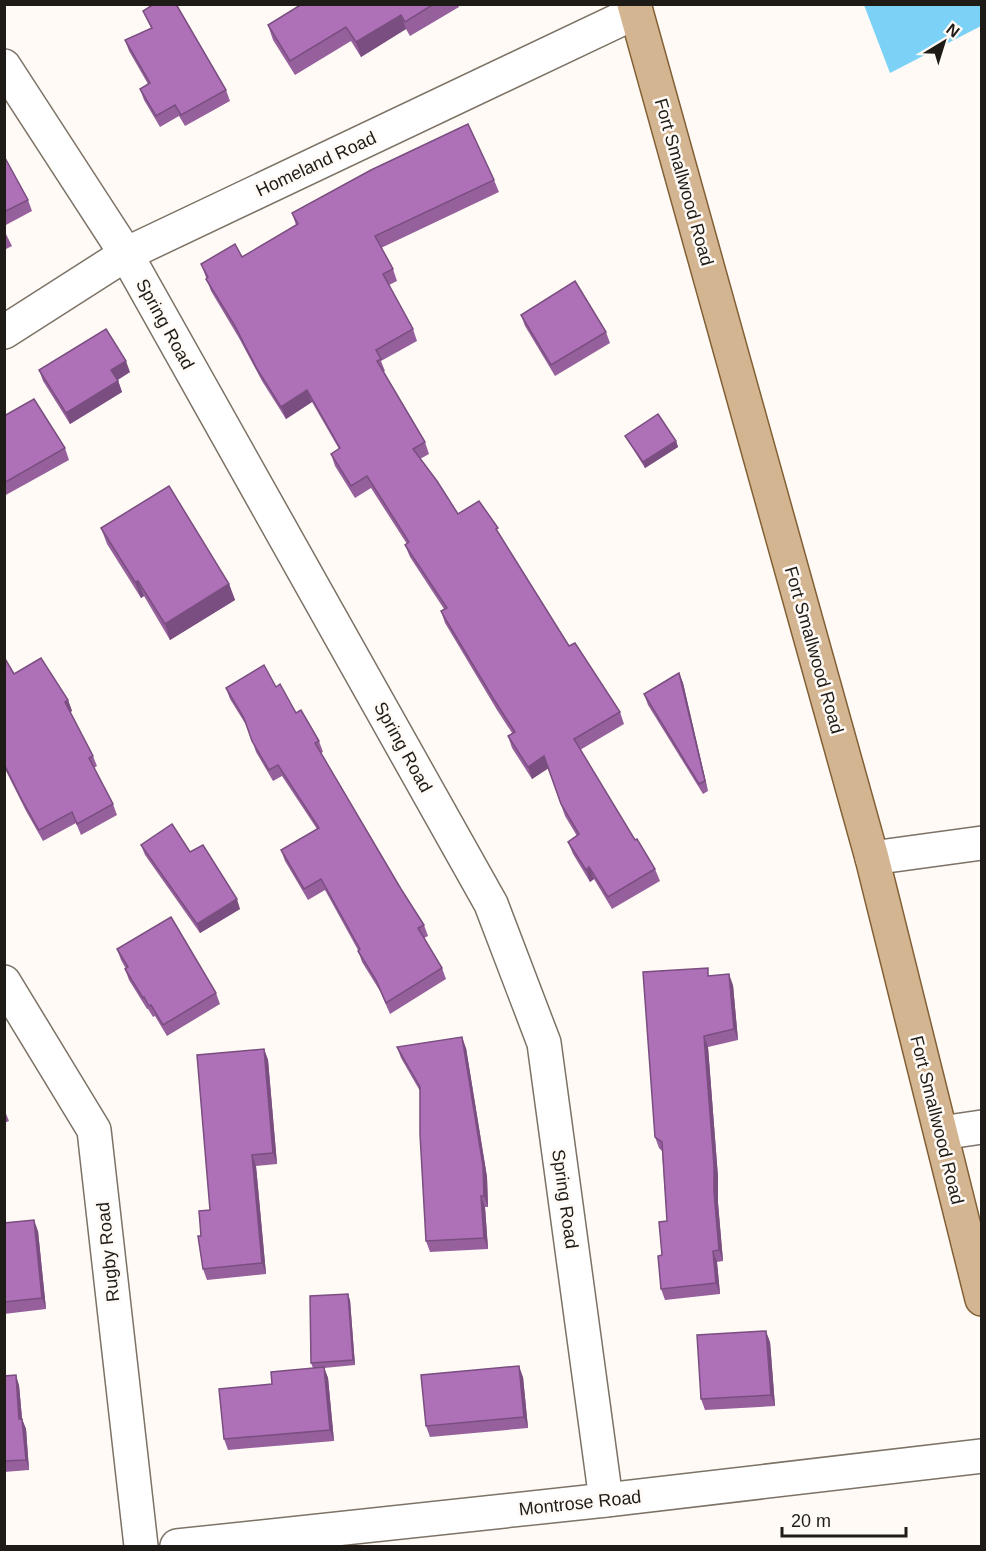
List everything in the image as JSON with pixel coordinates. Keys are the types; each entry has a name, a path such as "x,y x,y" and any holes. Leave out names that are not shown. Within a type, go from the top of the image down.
{"main road":[{"name":"Fort Smallwood Road","path":"635,8 872,858 981,1299"}],"street":[{"name":"Homeland Road","path":"4,332 126,254 635,8"},
{"name":"Spring Road","path":"4,66 126,254 491,904 544,1043 606,1500"},
{"path":"872,858 981,843"},
{"name":"Rugby Road","path":"4,982 94,1130 141,1546"},
{"path":"941,1133 981,1127"},
{"name":"Montrose Road","path":"177,1546 606,1500 981,1456"}],"water":[{"path":"864,5 981,5 981,26 890,73"}],"building":[{"path":"154,4 176,4 226,90 181,115 175,105 156,116 140,89 150,83 125,40 152,28 143,11"},
{"path":"302,4 434,4 405,22 401,15 356,42 346,27 290,61 268,25"},
{"path":"468,124 494,180 375,236 393,269 383,274 413,329 376,350 381,359 377,361 425,442 413,449 458,514 479,501 498,528 496,529 569,646 575,643 620,712 574,739 655,869 608,897 589,867 586,870 568,842 579,834 561,804 544,756 528,767 508,736 515,732 449,625 441,611 447,608 405,545 409,542 367,476 351,486 331,454 340,448 307,390 281,407 206,279 208,277 201,264 235,244 242,257 298,224 292,213 371,170"},
{"path":"4,156 28,200 4,212"},
{"path":"575,281 606,332 551,365 521,315"},
{"path":"106,329 126,361 111,370 118,381 66,413 39,370"},
{"path":"34,399 65,448 4,483 4,416"},
{"path":"658,414 676,441 643,462 625,436"},
{"path":"169,486 229,584 165,624 101,528"},
{"path":"4,657 14,674 41,658 68,700 65,702 93,756 89,758 113,804 77,824 72,812 39,830 4,764"},
{"path":"264,665 276,687 280,684 296,713 301,710 319,741 315,743 424,925 418,928 442,968 386,1003 376,980 358,951 360,949 321,879 304,889 281,850 319,828 278,765 269,770 252,741 244,718 226,688"},
{"path":"679,673 705,781 699,784 644,694"},
{"path":"172,824 190,852 203,845 237,899 197,924 141,845"},
{"path":"171,917 216,993 163,1025 125,969 128,967 117,949"},
{"path":"708,968 708,976 729,974 734,1029 704,1036 719,1250 713,1251 716,1283 661,1289 658,1256 662,1255 659,1222 667,1221 662,1142 655,1137 643,972"},
{"path":"462,1037 483,1166 484,1196 481,1196 484,1238 426,1241 420,1134 420,1087 397,1047"},
{"path":"264,1049 273,1153 252,1155 262,1263 203,1269 198,1236 201,1236 199,1211 210,1210 197,1055"},
{"path":"34,1220 42,1298 4,1302 4,1223"},
{"path":"348,1294 353,1360 311,1363 310,1296"},
{"path":"766,1331 771,1395 701,1399 697,1335"},
{"path":"519,1366 524,1417 426,1426 421,1375"},
{"path":"324,1367 330,1430 224,1439 219,1389 272,1384 271,1372"},
{"path":"16,1375 19,1419 22,1419 26,1460 4,1461 4,1376"}]}
